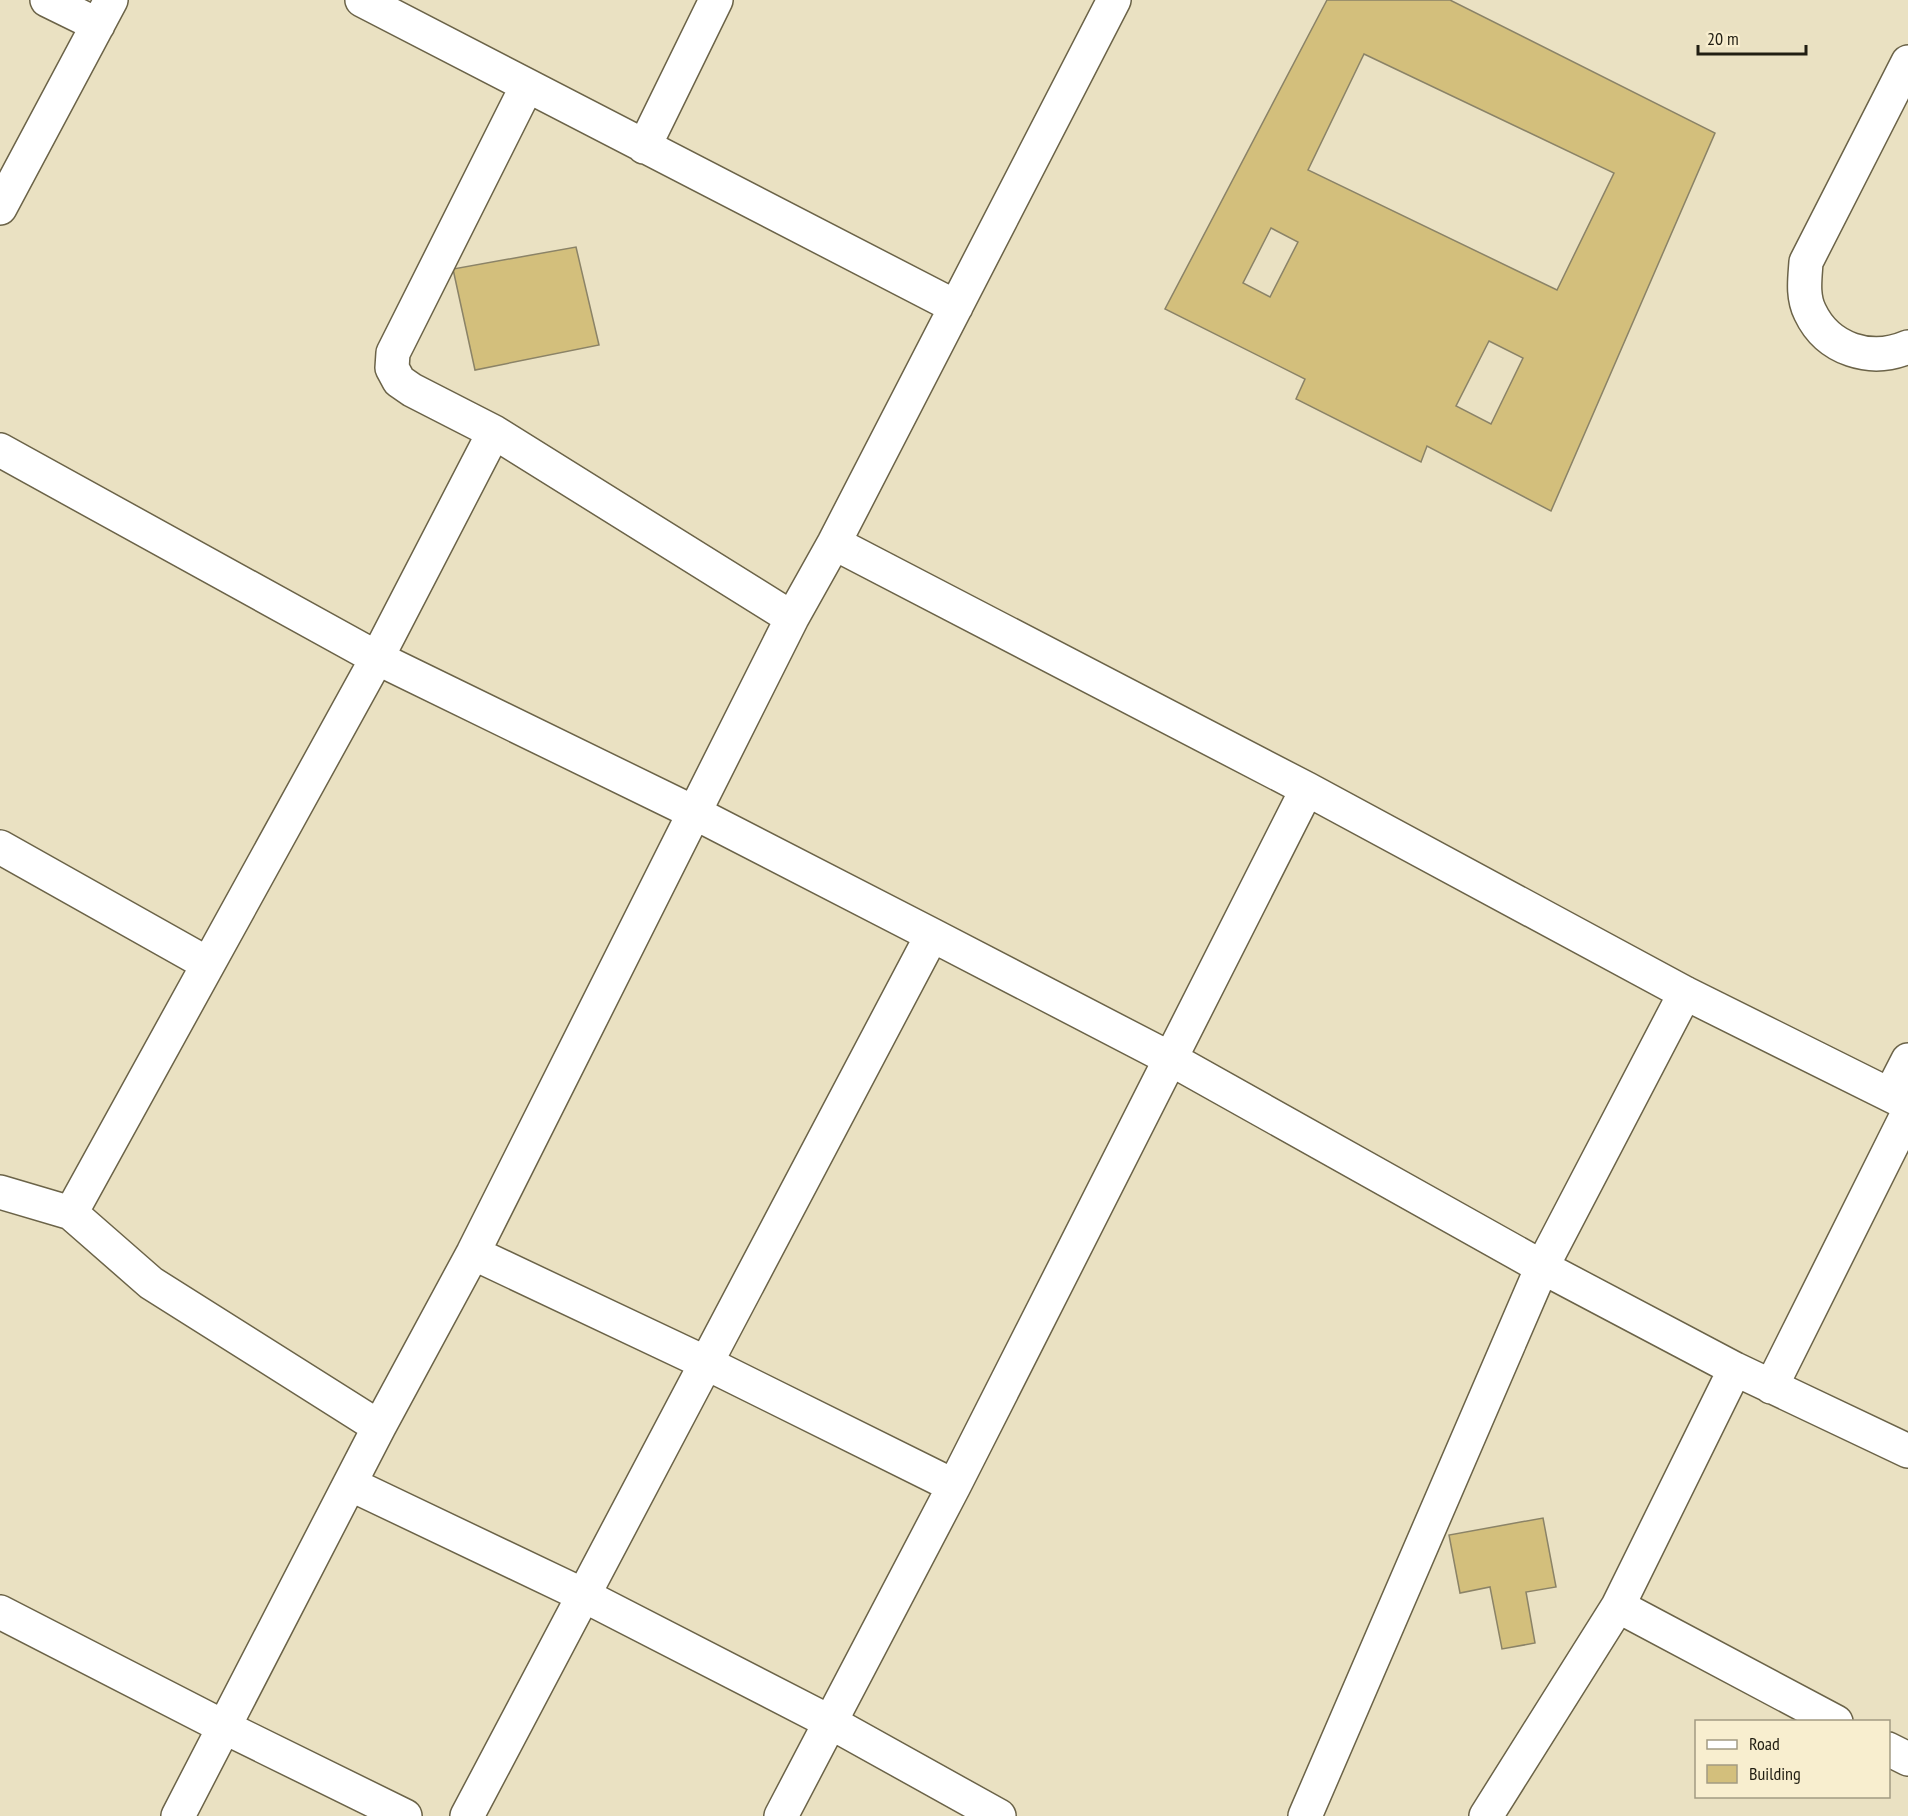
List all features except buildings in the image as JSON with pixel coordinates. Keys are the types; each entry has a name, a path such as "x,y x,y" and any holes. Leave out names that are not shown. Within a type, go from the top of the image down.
{"street":[{"path":"0,208 104,13 47,0"},
{"path":"362,0 956,307"},
{"path":"644,147 716,0"},
{"path":"178,1816 351,1484 378,1427 473,1253 792,618 834,543 1114,0"},
{"path":"1908,62 1806,262 1804,286 1809,311 1823,332 1844,347 1868,355 1893,354 1908,348"},
{"path":"527,86 393,353 392,368 399,381 494,432 792,618"},
{"path":"71,1213 377,658 494,432"},
{"path":"0,450 377,658 695,813 932,935 1169,1058 1542,1267 1735,1369 1908,1451"},
{"path":"834,543 1307,789 1685,993 1902,1104"},
{"path":"781,1816 954,1486 1307,789"},
{"path":"0,847 208,964"},
{"path":"466,1816 932,935"},
{"path":"1305,1816 1542,1267 1685,993"},
{"path":"1771,1386 1902,1104 1908,1060"},
{"path":"0,1192 71,1213 151,1283 378,1427"},
{"path":"473,1253 706,1363 954,1486"},
{"path":"1486,1816 1618,1606 1735,1369"},
{"path":"351,1484 583,1595 830,1722 999,1816"},
{"path":"1618,1606 1832,1720"},
{"path":"0,1612 224,1727 405,1816"},
{"path":"1890,1750 1908,1760"}]}
